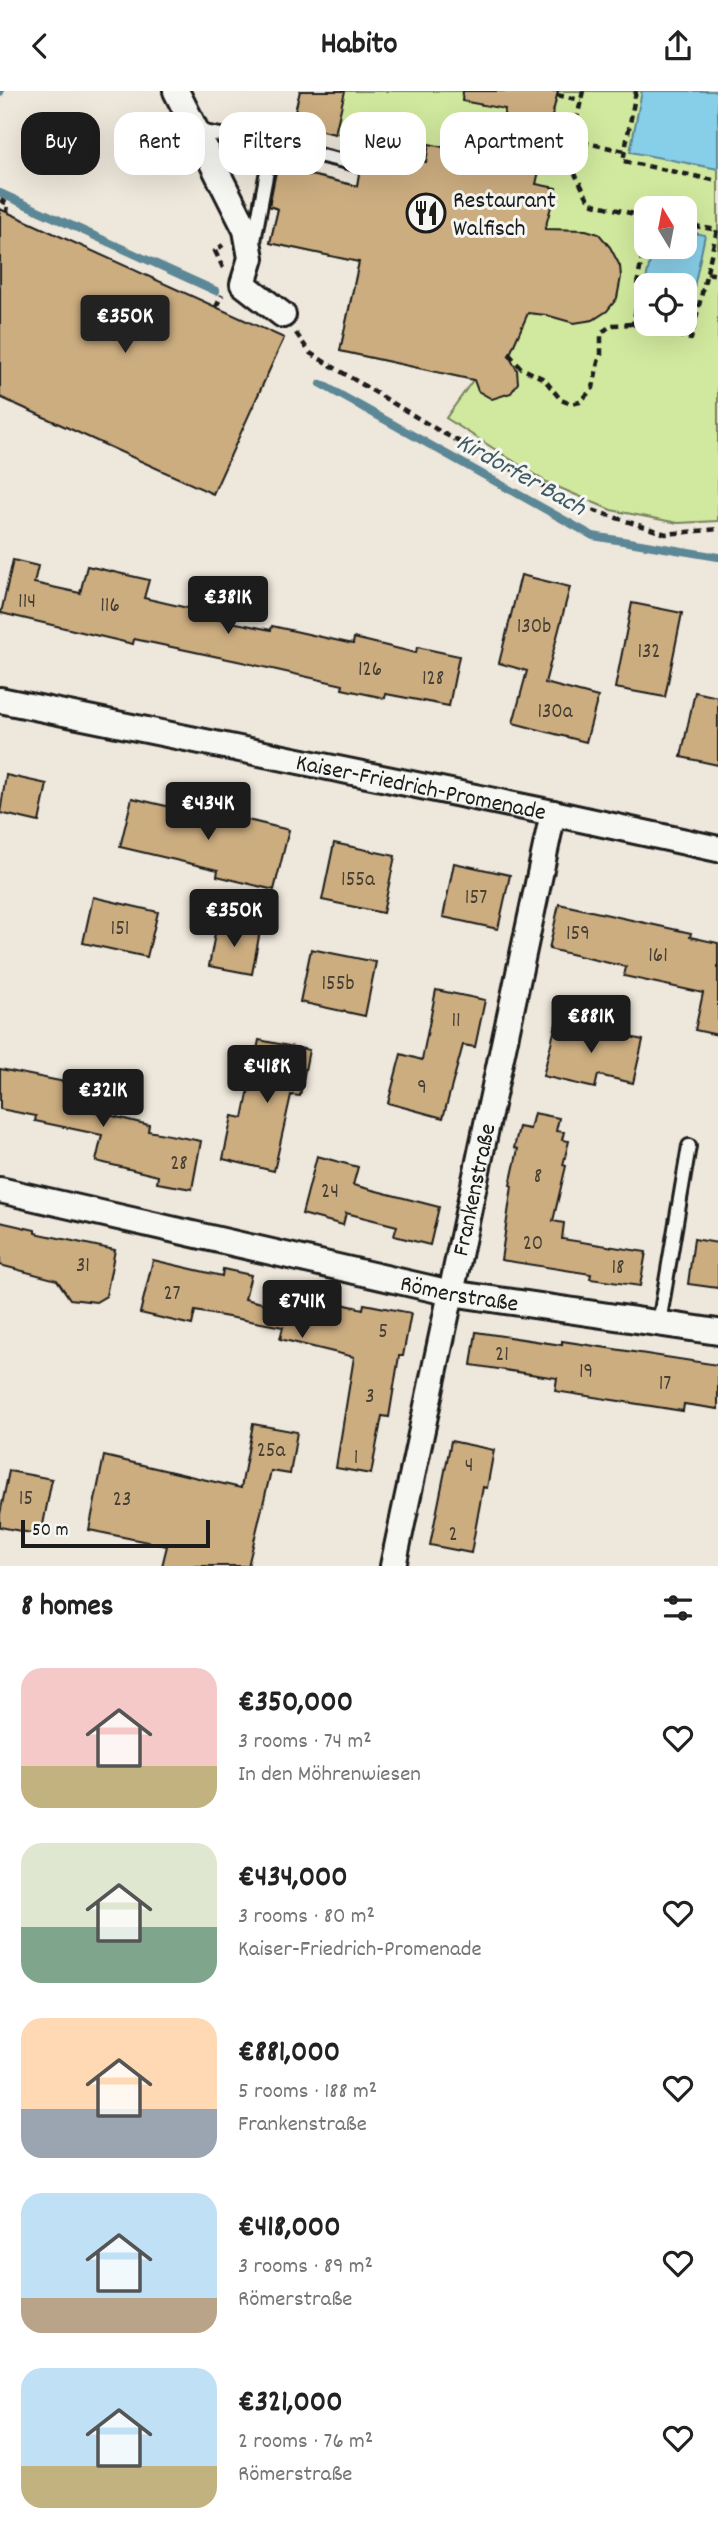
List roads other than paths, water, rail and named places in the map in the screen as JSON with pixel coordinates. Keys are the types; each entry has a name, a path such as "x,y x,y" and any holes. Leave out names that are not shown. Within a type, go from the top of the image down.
{"street":[{"path":"176,91 192,112"},
{"path":"205,137 246,230 251,258 243,284 283,315"},
{"name":"Kaiser-Friedrich-Promenade","path":"0,700 718,849"},
{"name":"Frankenstraße","path":"393,1566 553,813"},
{"name":"Römerstraße","path":"0,1190 451,1293 718,1332"}],"lane":[{"path":"251,258 266,175"},
{"path":"659,1323 689,1146"}],"water":[{"path":"642,91 718,91 718,169 630,152"},
{"path":"697,233 705,235 697,273 647,273 650,259 697,259"}],"waterway":[{"name":"Kirdorfer Bach","path":"0,193 216,291"},
{"name":"Kirdorfer Bach","path":"321,384 593,536 718,557"}],"place":[{"name":"Restaurant Walfisch","path":"426,213"}]}
